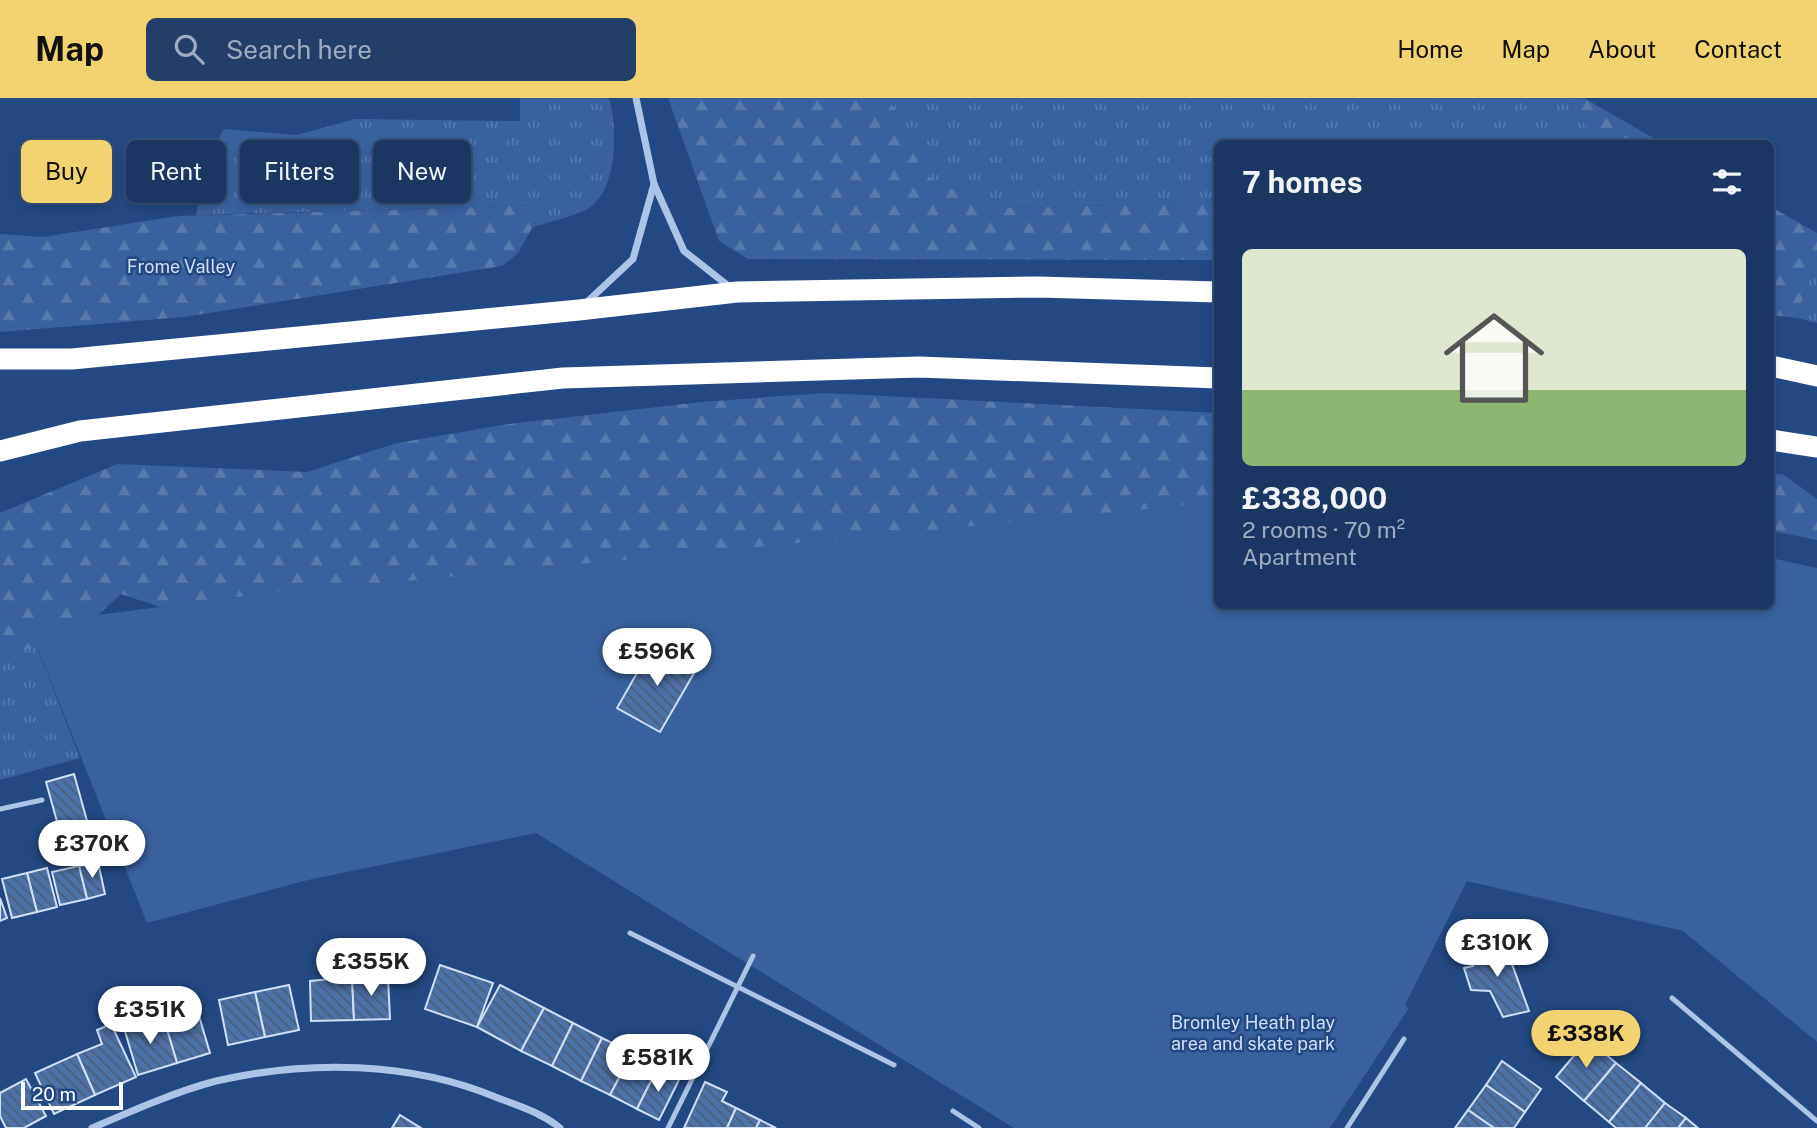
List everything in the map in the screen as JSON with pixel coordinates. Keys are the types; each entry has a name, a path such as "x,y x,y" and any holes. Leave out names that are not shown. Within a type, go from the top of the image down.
{"highway":[{"path":"0,359 72,359 737,292 1038,287 1214,292"},
{"path":"1774,367 1817,376"},
{"path":"0,451 80,431 564,378 919,368 1214,378"},
{"path":"1774,440 1817,447"}],"street":[{"path":"636,98 654,184 684,251 737,292"},
{"path":"579,310 633,259 654,184"},
{"path":"92,1128 215,1082 308,1066 393,1070 473,1087 548,1119 560,1128"}],"lane":[{"path":"0,808 42,800"},
{"path":"630,933 894,1065"},
{"path":"668,1128 753,956"},
{"path":"1672,998 1817,1121"},
{"path":"1347,1128 1404,1039"},
{"path":"953,1111 979,1128"}],"green space":[{"path":"520,98 609,98 614,126 613,159 610,175 597,202 586,210 533,227 545,205 196,215 199,203 226,203 226,140 218,140 224,129 297,135 355,119 520,121"},
{"path":"668,98 889,98 923,173 954,190 1005,208 1189,203 1214,205 1214,260 748,259 719,241"},
{"path":"889,98 1564,98 1582,122 1607,140 1214,140 1214,205 1189,203 1005,208 954,190 923,173"},
{"path":"1564,98 1584,98 1657,140 1607,140 1582,122"},
{"name":"Frome Valley","path":"545,205 518,253 502,266 184,317 0,332 0,234 43,237 178,216"},
{"path":"1774,209 1817,233 1817,256 1797,318 1774,315"},
{"path":"1817,256 1817,323 1797,318"},
{"path":"824,393 1214,413 1214,559 193,618 121,594 74,637 9,654 0,663 0,513 117,464 307,472 397,443 509,424 701,402"},
{"path":"1774,473 1784,475 1817,499 1817,540 1774,532"},
{"name":"Bromley Heath play area and skate park","path":"1214,502 1214,609 1774,609 1774,559 1817,568 1817,1042 1683,931 1467,881 1405,1005 1409,1008 1330,1128 1014,1128 536,833 308,880 147,923 28,624 298,589 386,583"},
{"path":"28,624 80,758 0,780 0,663"}],"building":[{"path":"654,643 697,668 660,732 617,708"},
{"path":"74,774 89,828 61,836 46,782"},
{"path":"98,862 105,894 87,899 79,866"},
{"path":"79,866 87,899 60,905 52,872"},
{"path":"47,868 57,907 37,912 27,873"},
{"path":"27,873 37,912 12,918 2,879"},
{"path":"0,898 7,918 0,921"},
{"path":"1504,942 1529,1011 1503,1017 1490,991 1471,990 1464,968 1473,966 1471,952"},
{"path":"440,965 493,983 477,1027 425,1009"},
{"path":"352,977 354,1020 311,1021 310,981"},
{"path":"352,977 388,977 390,1019 354,1020"},
{"path":"289,985 299,1030 265,1037 255,992"},
{"path":"500,985 544,1008 521,1051 477,1027"},
{"path":"255,992 265,1037 228,1045 219,1000"},
{"path":"196,1006 210,1053 177,1063 163,1016"},
{"path":"544,1008 573,1023 552,1066 521,1051"},
{"path":"163,1016 177,1063 138,1075 124,1028"},
{"path":"573,1023 602,1038 581,1081 552,1066"},
{"path":"111,1024 136,1077 95,1095 77,1054 102,1044 97,1030"},
{"path":"602,1038 632,1053 610,1095 581,1081"},
{"path":"1588,1039 1616,1063 1584,1101 1556,1077"},
{"path":"632,1053 658,1067 637,1109 610,1095"},
{"path":"77,1054 95,1095 54,1114 35,1073"},
{"path":"1502,1061 1541,1089 1525,1112 1486,1085"},
{"path":"1616,1063 1641,1083 1609,1122 1584,1101"},
{"path":"658,1067 680,1078 659,1120 637,1109"},
{"path":"26,1079 46,1116 24,1128 6,1128 0,1116 0,1093"},
{"path":"705,1082 727,1092 722,1101 736,1108 727,1128 684,1128"},
{"path":"1641,1083 1665,1103 1645,1128 1616,1128 1609,1122"},
{"path":"1486,1085 1525,1112 1514,1128 1494,1128 1468,1110"},
{"path":"1665,1103 1686,1118 1678,1128 1645,1128"},
{"path":"736,1108 760,1120 756,1128 727,1128"},
{"path":"1468,1110 1494,1128 1455,1128"},
{"path":"400,1115 421,1128 392,1128"},
{"path":"1686,1118 1698,1128 1678,1128"},
{"path":"760,1120 776,1128 756,1128"}]}
